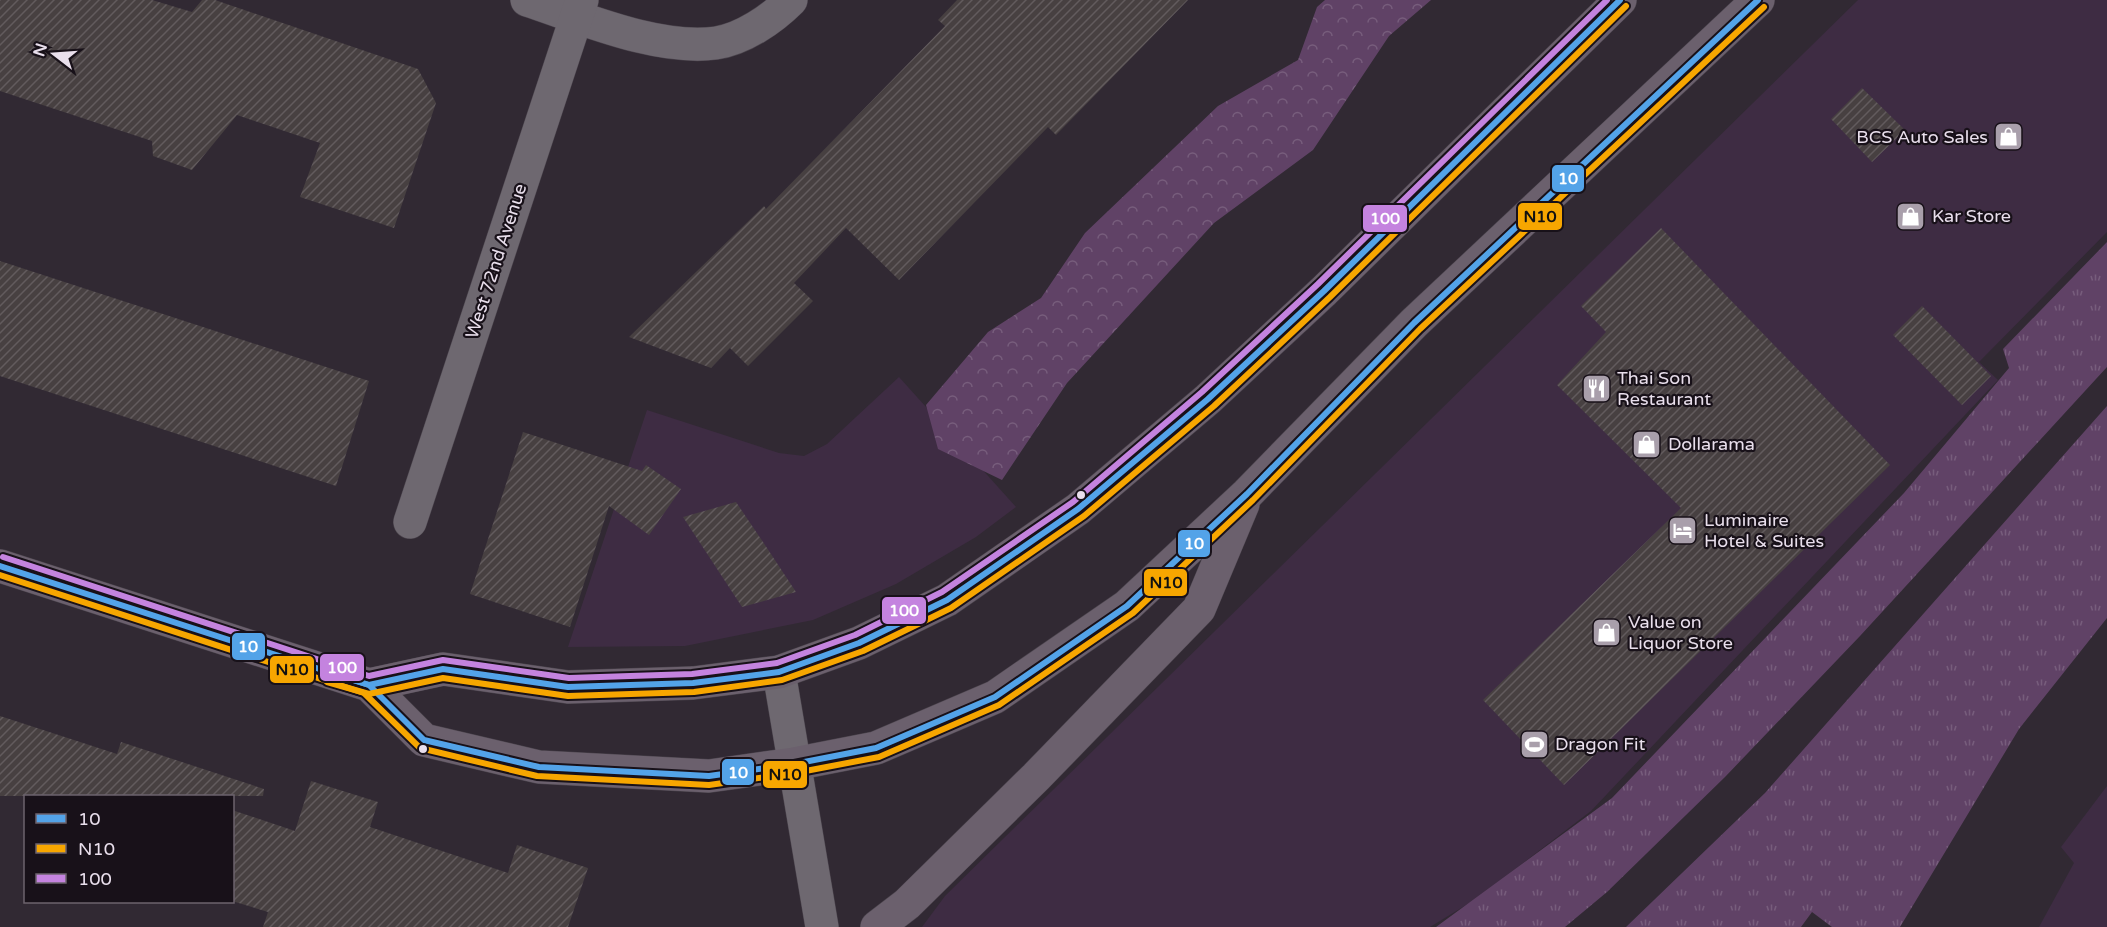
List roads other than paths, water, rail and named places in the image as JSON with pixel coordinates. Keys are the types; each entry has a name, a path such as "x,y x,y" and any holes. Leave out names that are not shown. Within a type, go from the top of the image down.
{"main road":[{"path":"369,685 443,669 568,687 693,683 779,672 859,643 947,600 1078,509 1208,399 1324,291 1620,0"},
{"path":"0,566 369,685 424,740 539,766 709,776 794,764 876,748 995,697 1127,606 1247,494 1414,323 1758,0"},
{"path":"877,927 907,904 1044,770 1199,609 1247,494"}],"street":[{"path":"527,0 579,8 633,33 688,45 718,43 744,33 776,15 791,0"},
{"name":"West 72nd Avenue","path":"410,522 579,8"},
{"path":"779,672 822,927"}],"place":[{"name":"BCS Auto Sales","path":"2009,137"},
{"name":"Kar Store","path":"1911,216"},
{"name":"Thai Son Restaurant","path":"1596,388"},
{"name":"Dollarama","path":"1647,444"},
{"name":"Luminaire Hotel & Suites","path":"1683,530"},
{"name":"Value on Liquor Store","path":"1607,632"},
{"name":"Dragon Fit","path":"1534,744"}]}
